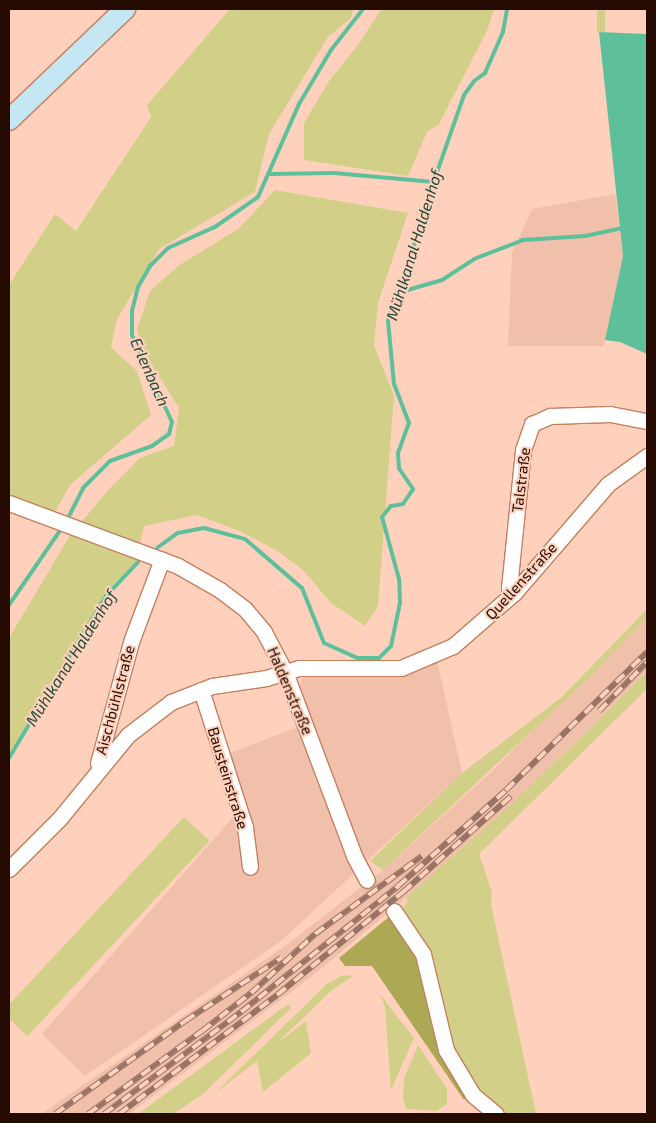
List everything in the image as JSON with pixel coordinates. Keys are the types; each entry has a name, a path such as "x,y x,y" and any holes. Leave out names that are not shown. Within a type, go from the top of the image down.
{"main road":[{"path":"9,120 126,9"}],"street":[{"name":"Talstraße","path":"514,593 509,588 523,450 532,424 550,416 610,414 647,422"},
{"name":"Quellenstraße","path":"284,672 319,668 389,669 417,664 461,640 514,593 608,484 647,456"},
{"name":"Haldenstraße","path":"9,503 162,559 203,579 245,609 264,632 284,672 354,856 367,880"},
{"name":"Aischbühlstraße","path":"9,869 60,818 102,766 98,763 132,639 162,559"},
{"path":"102,766 128,735 156,712 201,690 284,672"},
{"name":"Bausteinstraße","path":"201,690 242,820 250,867"},
{"path":"394,911 422,954 446,1050 473,1095 496,1114"}],"shaded area":[{"path":"230,9 354,9 350,19 328,37 269,134 255,192 159,249 117,319 111,347 137,371 151,415 70,485 54,514 9,496 9,285 55,214 76,231 151,117 147,105"},
{"path":"381,9 494,9 487,31 439,124 427,132 408,176 304,160 304,123 329,81 361,41"},
{"path":"597,9 605,9 605,32 597,32"},
{"path":"599,32 647,34 647,354 620,342 605,340 623,256"},
{"path":"275,190 408,213 378,303 374,345 394,396 378,606 365,626 331,603 303,570 279,552 242,532 197,515 144,526 137,560 104,595 9,754 9,638 69,537 109,489 140,458 174,446 179,408 150,362 137,330 150,291 178,266 238,229"},
{"path":"615,194 623,256 604,346 508,346 512,253 532,209"},
{"path":"647,609 647,617 592,675 383,870 370,861 462,773 563,696"},
{"path":"647,617 647,672 516,800 407,897 311,977 129,1114 41,1114 285,946 383,870 490,773"},
{"path":"437,660 462,773 281,941 85,1076 42,1034 234,816 219,757 309,723 299,688 303,676 390,675"},
{"path":"647,672 647,689 479,854 492,892 491,904 536,1114 507,1114 491,1106 475,1088 452,1048 428,949 402,909 407,903 407,897 516,800"},
{"path":"184,817 210,841 28,1036 9,1019 9,1005"},
{"path":"390,916 423,967 468,1096 464,1100 372,966 345,966 339,958"},
{"path":"354,975 330,992 276,1044 306,1021 311,1053 263,1092 257,1061 214,1094 327,984 341,976"},
{"path":"379,993 414,1038 391,1090 385,1007"},
{"path":"288,1004 291,1008 203,1094 173,1114 138,1114"},
{"path":"418,1045 447,1089 447,1104 437,1111 406,1109 403,1098 404,1078"}],"waterway":[{"name":"Erlenbach","path":"67,520 83,488 110,461 152,446 169,434 172,422 132,335 132,311 138,287 150,266 168,248 215,227 258,197 299,104 331,50 363,9"},
{"name":"Mühlkanal Haldenhof","path":"157,548 178,533 204,528 245,539 302,588 324,643 358,658 379,658 391,646 400,603 399,579 382,517 391,506 403,504 413,489 399,468 398,453 409,423 394,384 388,320 396,293 404,283 422,215 464,95 474,81 485,73 503,32 507,9"},
{"path":"269,174 334,173 434,182"},
{"path":"397,293 442,280 474,259 523,240 585,236 623,228"},
{"name":"Erlenbach","path":"9,605 63,526"},
{"name":"Mühlkanal Haldenhof","path":"9,758 106,596 138,562"}],"tunnel":[{"path":"367,880 394,911"}],"railway":[{"path":"104,1114 241,1012 398,886 506,790 647,652"},
{"path":"599,711 647,662"},
{"path":"119,1114 277,995 403,892 511,796"},
{"path":"88,1114 202,1031 251,993 315,934 422,856"},
{"path":"55,1114 185,1021 281,958"}]}
